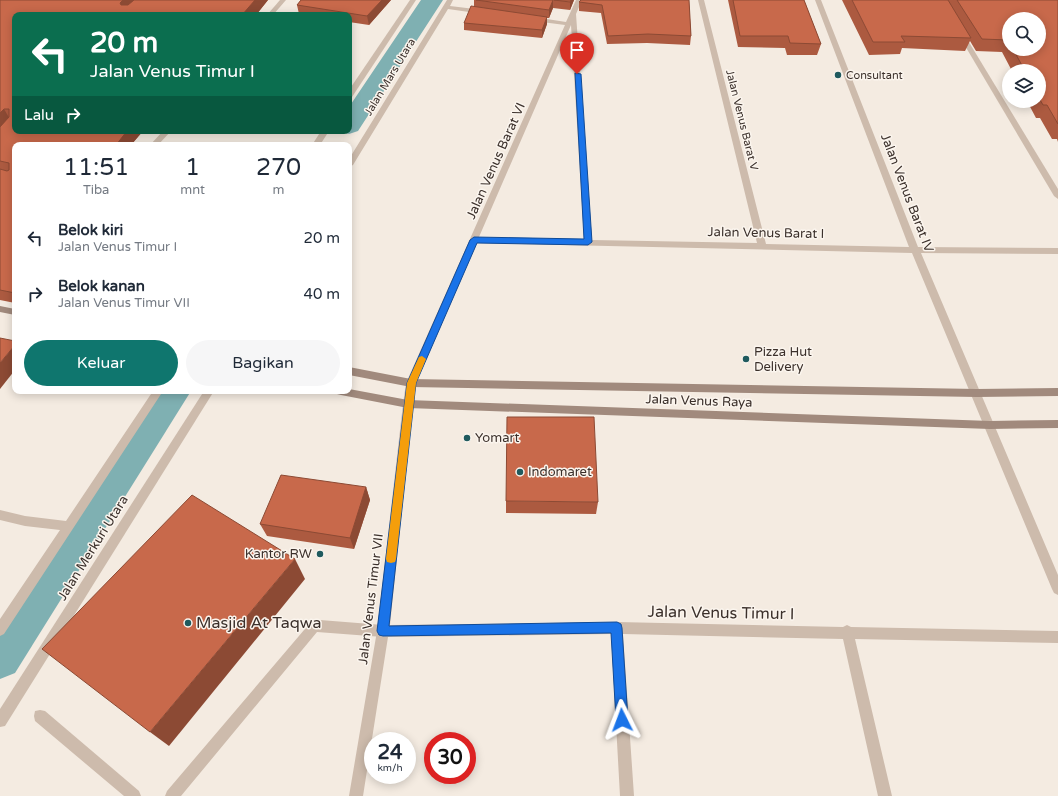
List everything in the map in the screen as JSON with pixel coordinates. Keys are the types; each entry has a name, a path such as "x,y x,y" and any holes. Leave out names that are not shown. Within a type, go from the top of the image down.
{"street":[{"path":"273,12 283,0"},
{"name":"Jalan Mars Utara","path":"352,90 412,0"},
{"name":"Jalan Mars Utara","path":"352,160 450,0"},
{"name":"Jalan Venus Barat VI","path":"408,404 411,383 580,0"},
{"name":"Jalan Venus Barat V","path":"701,0 762,246"},
{"name":"Jalan Venus Barat IV","path":"818,0 915,250 977,393 1058,589"},
{"path":"445,7 492,14"},
{"name":"Jalan Venus Barat VI","path":"574,14 588,242"},
{"path":"530,19 569,24"},
{"path":"956,27 1058,196"},
{"path":"157,142 164,134"},
{"name":"Jalan Venus Barat I","path":"474,240 915,250 1058,251"},
{"path":"0,309 12,311"},
{"name":"Jalan Venus Raya","path":"352,373 411,383 977,393 1058,392"},
{"name":"Jalan Venus Raya","path":"352,393 408,404 990,425 1058,424"},
{"path":"0,630 156,394"},
{"name":"Jalan Merkuri Utara","path":"0,721 207,394"},
{"name":"Jalan Venus Timur VII","path":"356,796 383,631 408,404"},
{"path":"0,515 25,521 70,526"},
{"name":"Jalan Venus Timur I","path":"172,796 314,627 320,626 383,631 617,628 846,631 1058,637"},
{"path":"617,628 627,796"},
{"path":"846,631 885,796"},
{"path":"40,716 134,796"}],"building":[{"path":"0,0 123,0 120,3 121,5 128,5 134,0 255,0 245,12 12,12 12,134 125,134 118,142 12,142 12,292 0,290 0,169 7,171 9,170 9,163 0,161 0,127 9,117 9,109 4,109 0,113"},
{"path":"301,0 382,0 367,16 352,14 352,12 342,12 297,5"},
{"path":"476,0 553,0 549,10"},
{"path":"554,0 571,0 570,2"},
{"path":"581,0 689,0 691,36 648,34 608,36 602,5 579,2"},
{"path":"733,0 804,0 821,44 790,43 788,36 740,36"},
{"path":"852,0 948,0 971,38 901,36 905,42 873,42"},
{"path":"957,0 1058,0 1058,124 1046,105 1046,64 1021,64 1017,56 1046,56 1046,12 1002,12 1002,40 982,39"},
{"path":"471,6 547,17 542,30 464,23"},
{"path":"0,338 12,340 12,349 0,363"},
{"path":"507,417 594,417 598,502 506,501"},
{"path":"281,475 366,487 350,538 260,524"},
{"name":"Masjid At Taqwa","path":"192,495 295,559 150,732 42,649"}],"waterway":[{"path":"352,121 432,0"},
{"path":"0,658 172,394"}],"slow traffic":[{"path":"391,559 411,383 422,359"}],"place":[{"name":"Consultant","path":"838,75"},
{"name":"Pizza Hut Delivery","path":"746,359"},
{"name":"Yomart","path":"467,438"},
{"name":"Indomaret","path":"520,472"},
{"name":"Kantor RW","path":"320,554"},
{"name":"Masjid At Taqwa","path":"188,623"}],"route":[{"path":"577,74 588,242 474,240 411,383 383,631 617,628 622,720"}]}
